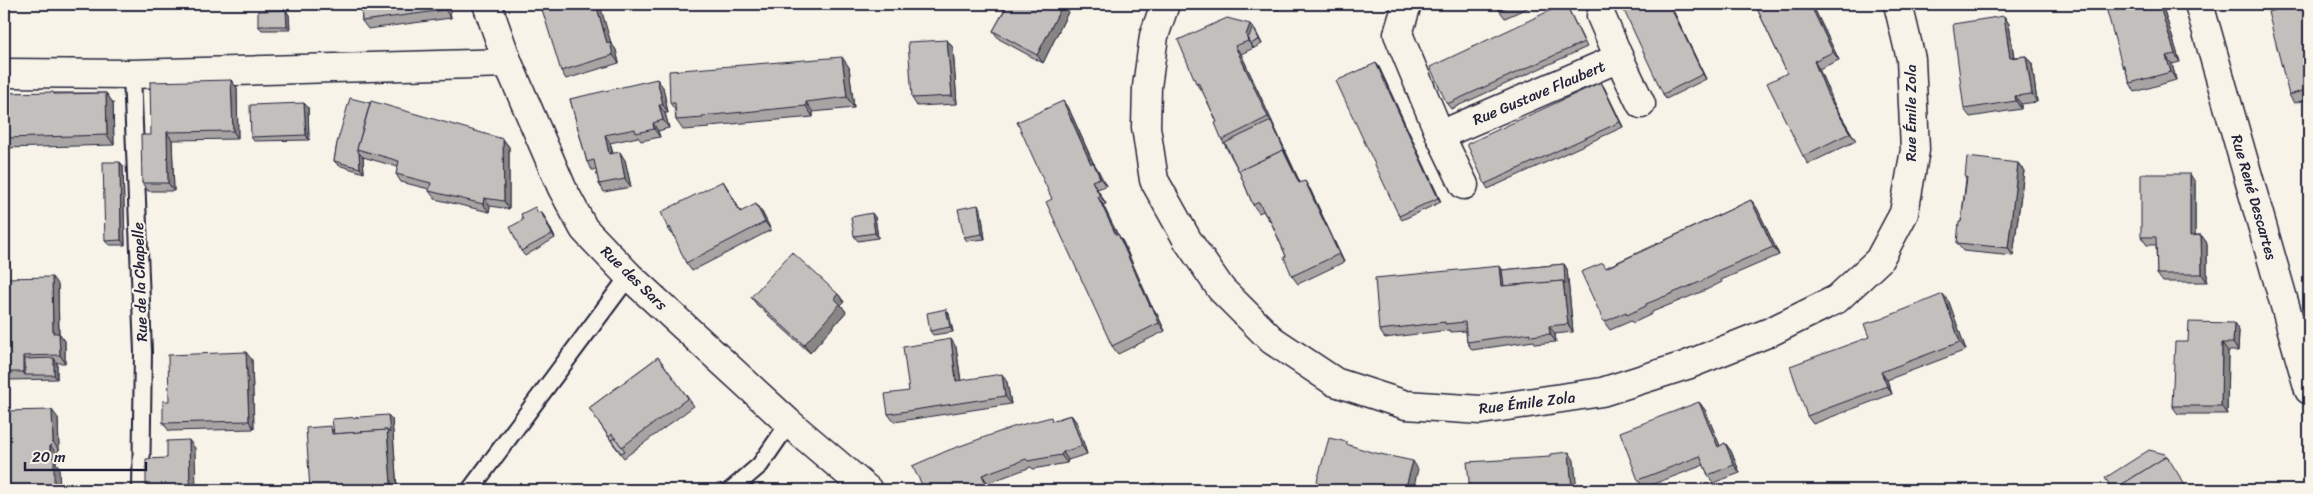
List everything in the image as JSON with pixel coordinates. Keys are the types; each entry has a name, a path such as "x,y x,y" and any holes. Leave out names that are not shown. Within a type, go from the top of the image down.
{"street":[{"name":"Rue des Sars","path":"487,4 508,63 562,188 584,229 629,276 789,423 868,490"},
{"name":"Rue Émile Zola","path":"1165,4 1154,36 1147,87 1146,127 1154,180 1188,241 1221,289 1272,340 1335,382 1406,405 1481,410 1602,392 1687,365 1770,332 1837,299 1879,260 1904,213 1914,150 1911,59 1898,4"},
{"path":"1407,4 1398,34 1440,135 1464,185"},
{"name":"Rue René Descartes","path":"2199,4 2309,390"},
{"path":"1601,16 1620,58"},
{"name":"Rue Gustave Flaubert","path":"1440,135 1620,58 1641,104"},
{"path":"4,73 132,74 508,63"}],"lane":[{"name":"Rue de la Chapelle","path":"132,74 143,352 141,490"},
{"path":"470,490 629,276"},
{"path":"731,490 760,465 789,423"}],"building":[{"path":"361,4 444,4 445,10 362,21"},
{"path":"547,4 596,4 607,43 610,42 613,55 561,71 541,6"},
{"path":"1008,4 1063,4 1037,55 993,31"},
{"path":"1496,4 1513,4 1499,10"},
{"path":"1566,4 1584,42 1447,104 1430,67"},
{"path":"1621,4 1669,4 1703,74 1663,94"},
{"path":"1755,4 1810,4 1833,52 1814,61 1828,96 1850,133 1803,156 1767,83 1787,73"},
{"path":"2105,4 2159,4 2175,54 2166,56 2171,72 2130,83 2124,65 2122,65"},
{"path":"2296,4 2309,4 2309,89 2289,95 2268,12"},
{"path":"286,10 287,26 258,26 258,11"},
{"path":"2004,16 2010,58 2026,56 2032,94 2015,96 2016,101 1964,109 1953,24"},
{"path":"1227,18 1250,24 1246,35 1248,41 1235,46 1268,117 1222,140 1215,123 1217,122 1198,82 1196,83 1178,40"},
{"path":"1253,27 1259,39 1251,44 1248,39"},
{"path":"947,40 952,96 912,98 908,42"},
{"path":"842,57 847,97 806,102 806,106 676,120 675,103 670,103 669,71"},
{"path":"1376,63 1438,198 1399,216 1336,81"},
{"path":"657,79 663,105 659,105 663,120 653,123 654,129 636,133 635,129 605,135 609,154 620,152 625,179 599,184 594,160 587,162 570,99"},
{"path":"231,80 233,131 167,132 168,183 142,183 141,135 151,135 150,82"},
{"path":"1601,82 1620,122 1485,184 1467,144"},
{"path":"53,92 54,94 106,93 107,135 4,138 4,93"},
{"path":"350,98 370,103 357,149 360,168 334,161 337,143"},
{"path":"371,101 503,139 504,201 484,198 483,204 429,191 431,183 396,174 399,161 357,149"},
{"path":"1063,101 1091,164 1093,162 1100,178 1092,181 1100,196 1098,197 1116,235 1118,234 1159,323 1112,346 1046,202 1052,199 1017,122"},
{"path":"304,103 306,135 251,137 250,105"},
{"path":"1271,121 1286,154 1283,150 1239,171 1225,143"},
{"path":"1283,150 1299,183 1305,181 1339,254 1292,276 1284,257 1286,256 1268,215 1266,216 1259,202 1253,205 1239,171"},
{"path":"1967,157 2018,163 2008,248 1957,243 1967,177 1965,177"},
{"path":"103,162 120,162 121,240 105,241"},
{"path":"2141,174 2190,174 2190,236 2201,235 2202,274 2157,274 2156,237 2141,237"},
{"path":"723,181 740,212 756,204 765,222 686,263 661,212"},
{"path":"1751,200 1773,247 1715,272 1716,274 1700,282 1646,304 1646,306 1627,315 1626,312 1604,322 1581,272 1603,263 1606,268"},
{"path":"978,205 982,234 964,237 958,209"},
{"path":"535,207 538,213 541,212 552,234 521,251 510,227 523,220 521,214"},
{"path":"872,213 875,233 854,236 851,217"},
{"path":"792,252 838,294 834,298 840,304 804,345 751,297"},
{"path":"1564,264 1565,284 1563,281 1504,286 1502,270"},
{"path":"1500,266 1502,286 1563,281 1568,324 1549,326 1550,334 1530,336 1530,333 1467,342 1465,322 1445,324 1445,322 1379,330 1375,278"},
{"path":"52,277 53,333 59,333 60,355 23,356 23,372 4,372 4,278"},
{"path":"1943,294 1960,342 1881,372 1887,386 1807,416 1790,366 1869,337 1864,324"},
{"path":"946,309 950,327 930,331 927,313"},
{"path":"2189,322 2234,323 2233,343 2222,343 2221,406 2172,406 2175,342 2188,342"},
{"path":"951,339 956,381 1002,374 1005,396 888,414 885,394 909,391 903,347"},
{"path":"246,352 249,421 163,423 163,401 169,401 168,355"},
{"path":"658,357 688,398 622,447 612,434 609,437 589,408"},
{"path":"54,358 54,375 25,375 25,359"},
{"path":"1699,402 1718,447 1725,443 1734,465 1708,475 1700,456 1638,480 1620,432"},
{"path":"52,410 53,442 50,445 50,456 54,459 54,490 4,490 4,411"},
{"path":"388,415 390,433 387,430 334,434 332,419"},
{"path":"1071,415 1082,446 1063,452 1061,455 1028,461 1026,459 982,475 989,490 928,490 924,488 912,466 949,450 1013,427 1051,417 1052,421"},
{"path":"331,426 332,434 387,430 391,484 347,487 347,490 310,490 306,428"},
{"path":"615,438 625,451 621,453 611,440"},
{"path":"1329,438 1347,442 1346,444 1371,452 1413,461 1405,490 1322,490 1315,488"},
{"path":"189,440 190,490 146,490 146,459 167,458 167,441"},
{"path":"2149,450 2167,456 2113,490 2105,478"},
{"path":"1569,452 1572,490 1470,490 1467,462 1550,457 1550,454"},
{"path":"2167,456 2188,490 2113,490"},
{"path":"1155,483 1158,490 1136,490"},
{"path":"394,487 394,490 349,490"}]}
